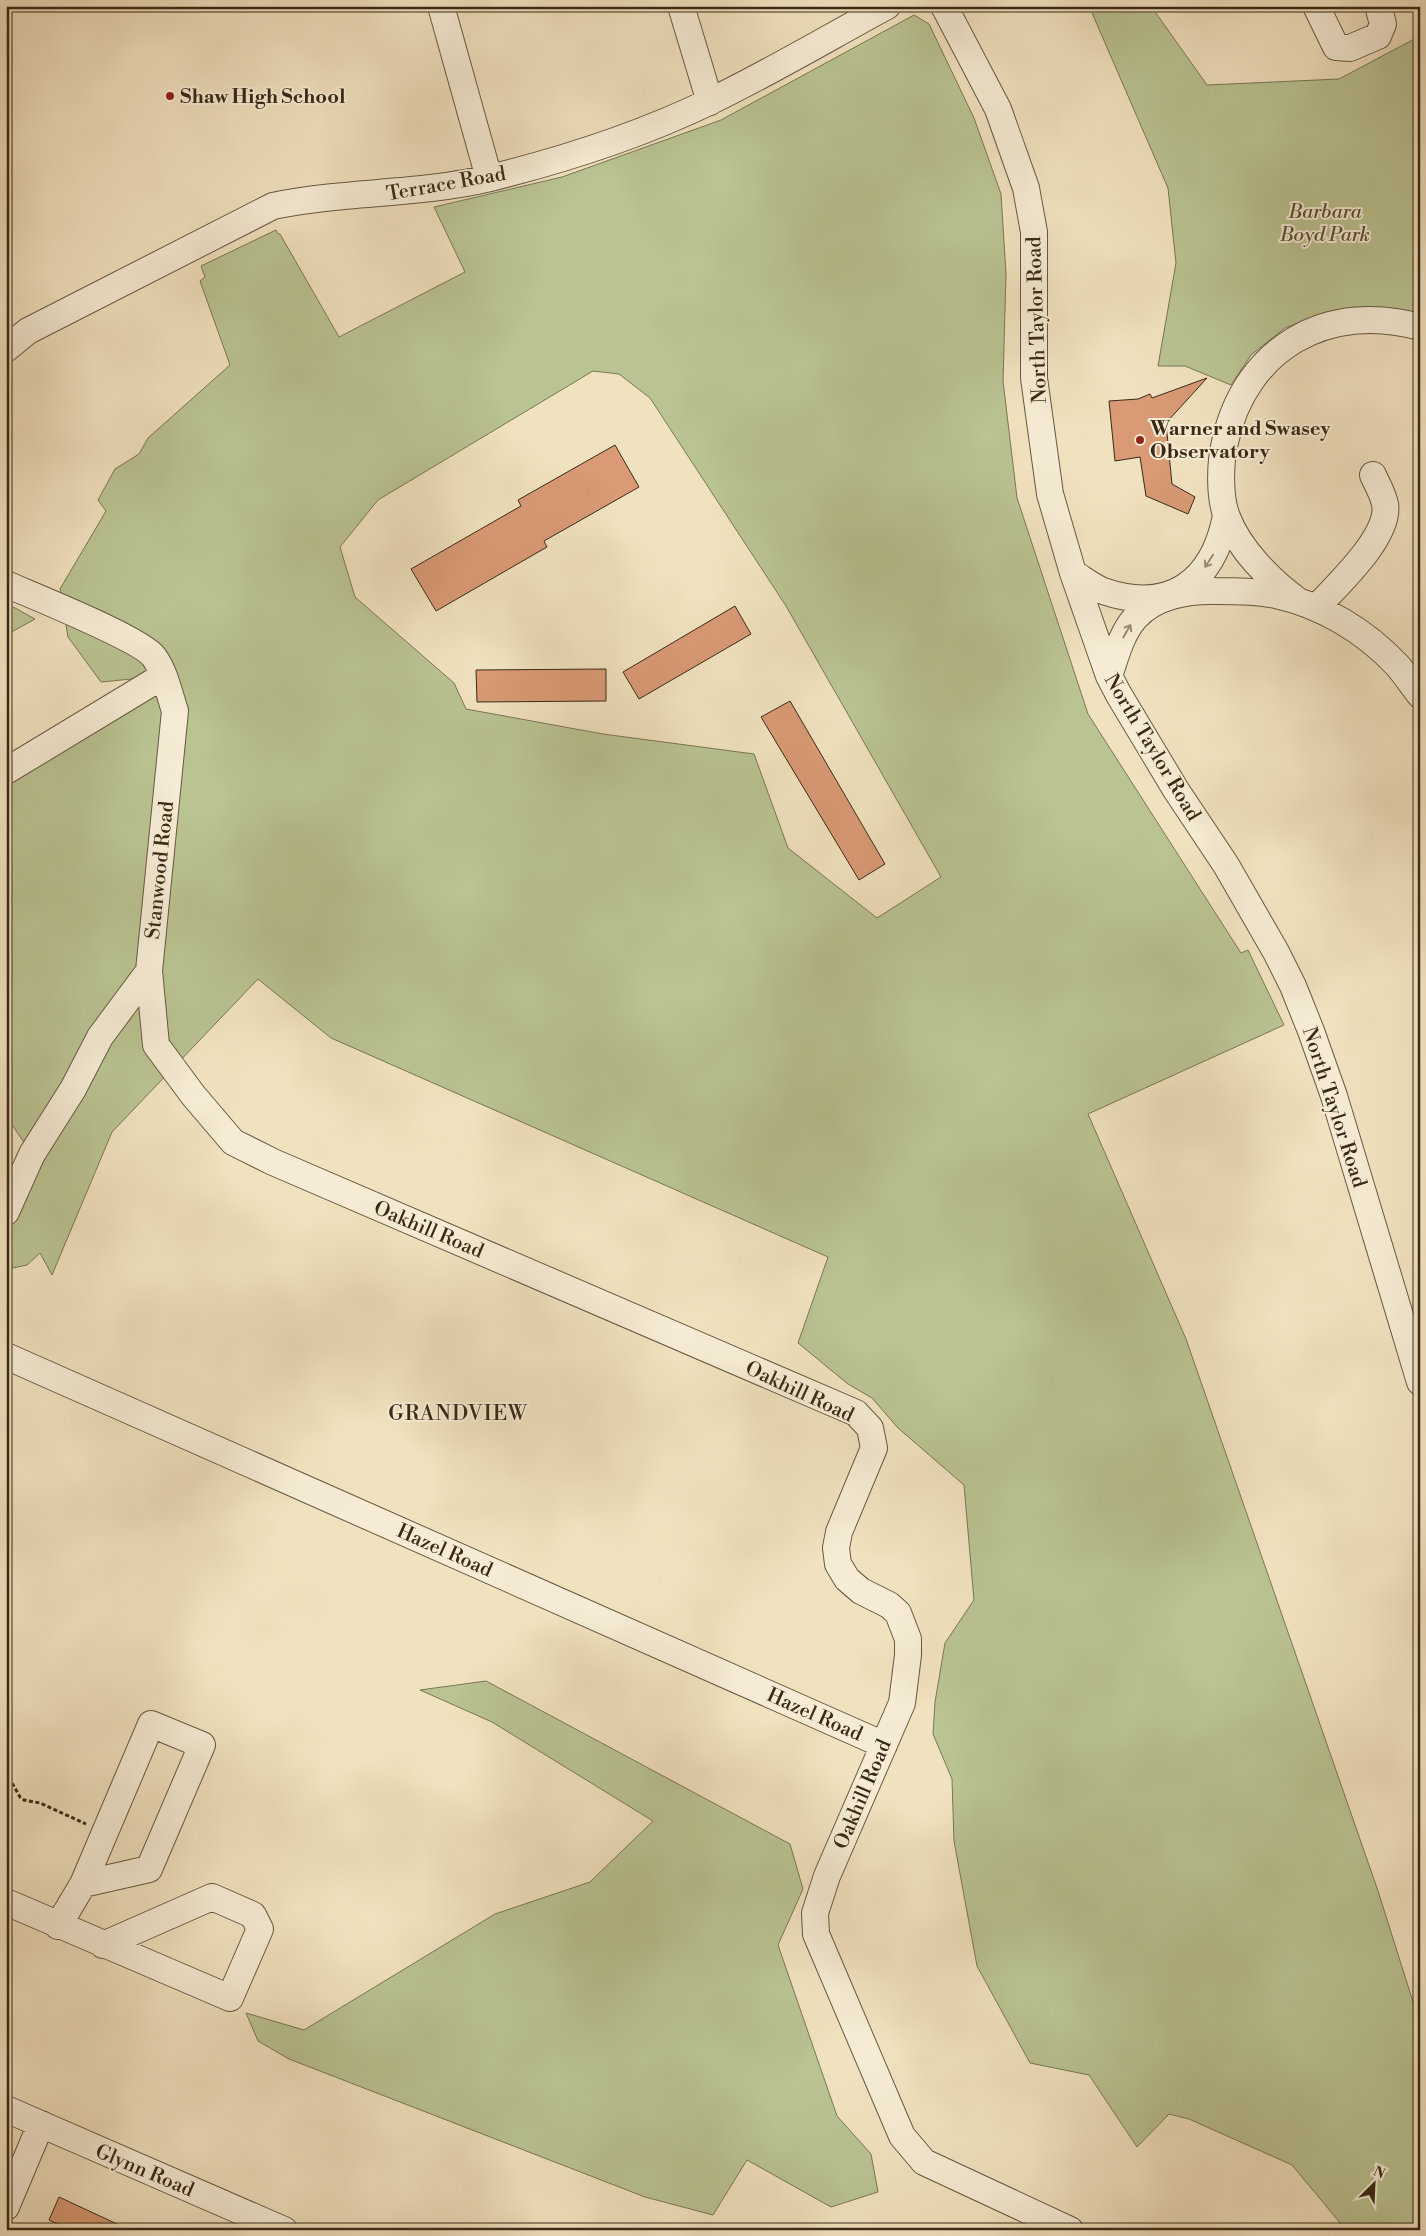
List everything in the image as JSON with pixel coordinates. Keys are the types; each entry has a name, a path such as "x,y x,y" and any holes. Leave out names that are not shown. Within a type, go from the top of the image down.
{"street":[{"path":"441,6 489,178"},
{"path":"681,6 710,102"},
{"name":"Terrace Road","path":"6,349 28,331 273,206 300,201 419,190 489,178 557,159 630,134 710,102 887,6"},
{"name":"North Taylor Road","path":"944,6 998,109 1026,188 1034,240 1034,378 1050,494 1073,573 1109,676 1176,790 1226,865 1276,952 1293,986 1334,1096 1414,1345 1420,1382"},
{"path":"1316,6 1336,47 1350,48 1378,36 1383,24 1378,6"},
{"path":"1109,676 1124,633 1135,618 1147,607 1170,596 1194,580 1210,562 1222,539 1226,516 1221,478 1223,452 1228,428 1242,392 1264,363 1282,347 1299,337 1342,322 1381,320 1420,327"},
{"path":"1306,604 1368,551 1385,517 1385,504 1373,475"},
{"path":"1226,516 1234,532 1260,568 1278,586 1306,604 1344,622 1368,638 1397,665 1420,695"},
{"path":"1073,573 1101,590 1142,599 1206,590 1251,591 1306,604"},
{"name":"Stanwood Road","path":"6,584 131,641 154,656 163,676 175,711 149,971"},
{"path":"6,771 163,676"},
{"path":"6,1212 32,1154 72,1089 100,1037 149,971"},
{"name":"Oakhill Road","path":"149,971 156,1045 193,1095 233,1142 282,1166 856,1412 870,1428 874,1448 839,1532 836,1548 838,1564 848,1579 861,1591 889,1605 898,1613 908,1639 902,1702 828,1876 815,1913 816,1934 902,2136 924,2162 1070,2230"},
{"name":"Hazel Road","path":"6,1356 884,1744"},
{"path":"58,1926 83,1884 151,1724 202,1745 149,1869 83,1884"},
{"path":"6,1902 58,1926 103,1945 230,1998 260,1928 253,1915 212,1897 103,1945"},
{"name":"Glynn Road","path":"6,2110 284,2230"},
{"path":"6,2207 41,2124"}],"path":[{"path":"6,1781 12,1783 24,1800 40,1803 104,1833"}],"green space":[{"name":"Barbara Boyd Park","path":"1089,6 1151,6 1207,85 1339,79 1420,36 1420,318 1314,317 1285,328 1251,355 1231,385 1185,366 1158,366 1176,263 1168,188"},
{"path":"914,15 929,24 974,118 1001,194 1006,274 1003,381 1017,498 1088,714 1241,953 1248,950 1284,1025 1088,1114 1186,1339 1378,1891 1420,2024 1420,2230 1346,2230 1292,2165 1189,2119 1169,2114 1137,2147 1089,2075 1030,2063 977,1966 954,1841 952,1779 933,1734 935,1702 945,1643 974,1600 964,1485 898,1428 872,1398 848,1384 798,1343 828,1257 331,1038 258,979 112,1132 52,1275 40,1253 27,1265 13,1268 7,1246 8,1232 32,1154 6,1116 6,785 89,730 162,676 101,682 68,637 60,589 106,511 98,500 115,469 139,454 148,438 230,365 200,281 205,277 201,266 276,230 339,337 465,272 434,207 562,177 721,120","holes":["593,371 619,374 650,398 786,606 941,877 877,918 788,848 754,754 603,734 466,709 454,683 355,597 340,547 378,500"]},
{"path":"6,603 35,619 6,635"},
{"path":"486,1681 790,1844 803,1889 778,1945 837,2116 871,2154 878,2192 831,2207 747,2160 713,2215 645,2197 289,2059 258,2041 246,2013 304,2030 495,1914 590,1882 653,1821 492,1722 420,1690"}],"building":[{"name":"Warner and Swasey Observatory","path":"1207,378 1166,423 1172,484 1195,497 1188,514 1146,496 1140,457 1115,461 1109,401 1138,399 1150,394 1152,398"},
{"path":"615,445 639,487 544,541 547,547 436,611 411,569 521,506 518,500"},
{"path":"735,606 751,634 639,699 623,672"},
{"path":"606,669 606,701 477,702 476,670"},
{"path":"790,701 885,864 859,880 761,717"},
{"path":"59,2197 130,2230 70,2230 49,2220"}],"place":[{"name":"Shaw High School","path":"170,96"},
{"name":"Warner and Swasey Observatory","path":"1140,440"}],"district":[{"name":"GRANDVIEW","path":"458,1413"}]}
